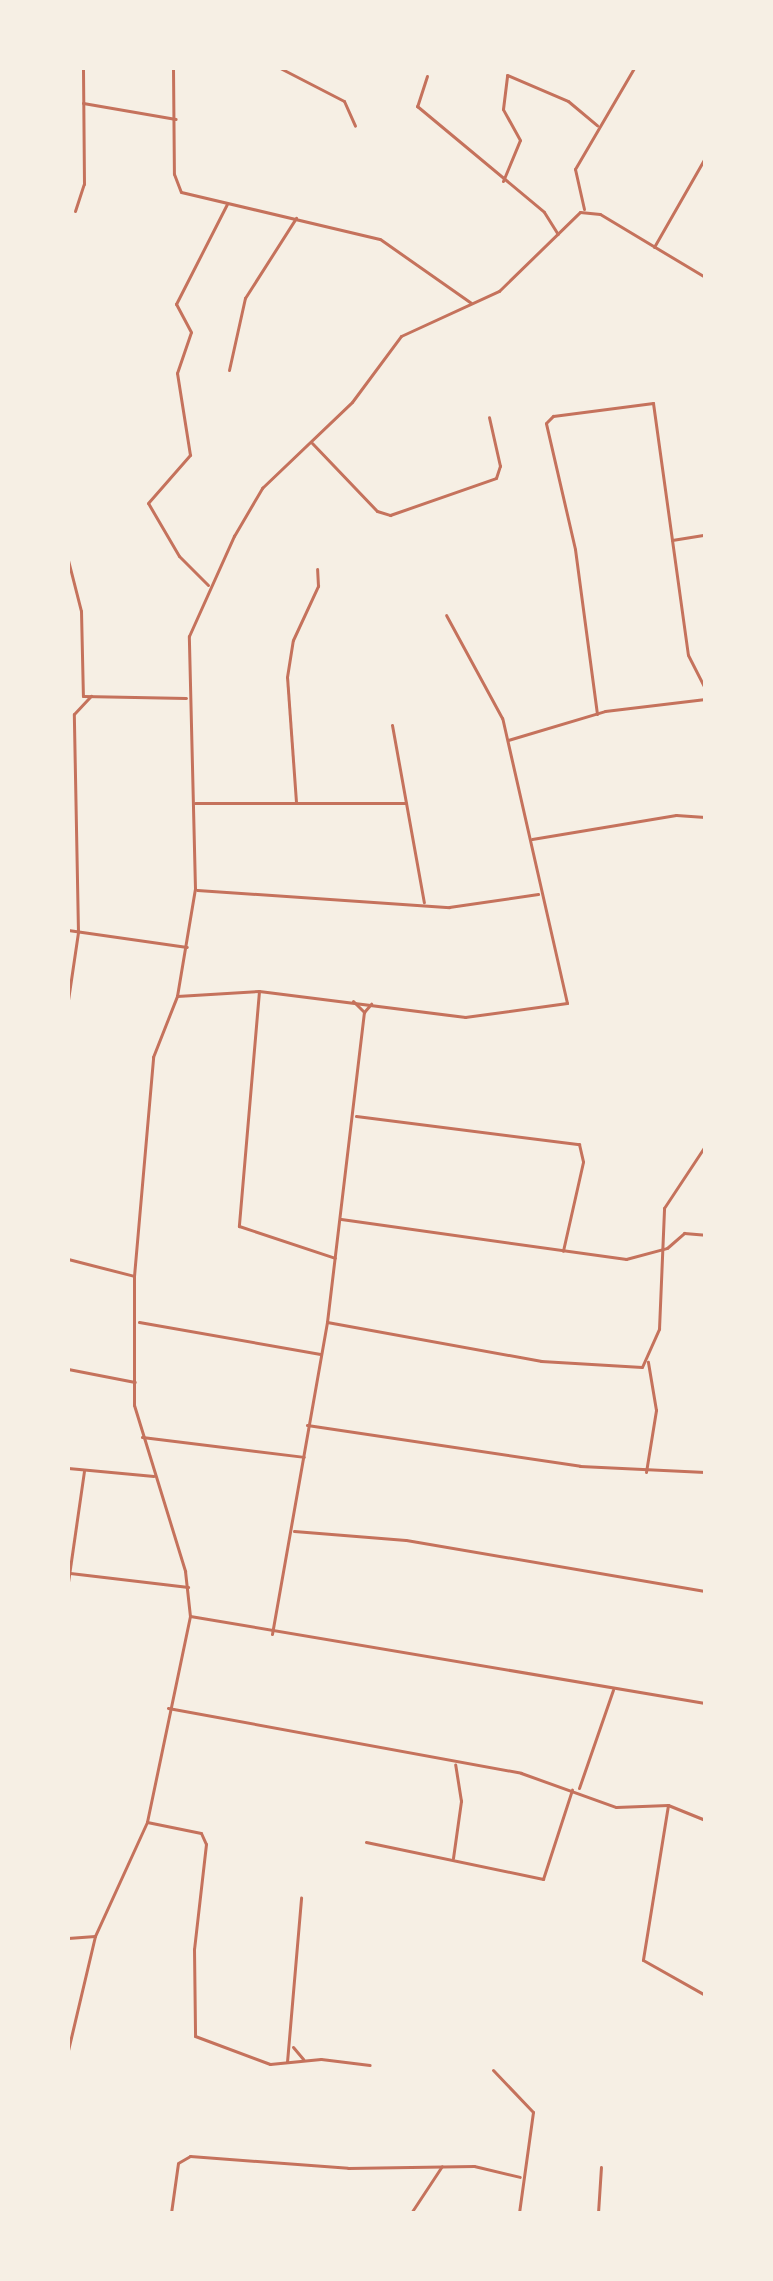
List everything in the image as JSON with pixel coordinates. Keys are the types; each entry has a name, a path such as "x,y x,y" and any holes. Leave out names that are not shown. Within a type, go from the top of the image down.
{"street":[{"path":"75,211 84,184 83,68"},
{"path":"173,68 176,186 227,204 380,239 471,303"},
{"path":"280,68 344,101 355,126"},
{"path":"634,68 597,125 575,169 584,209 705,277"},
{"path":"503,181 520,140 503,109 507,75 568,101 597,125"},
{"path":"427,76 417,106 503,181 544,212 558,234"},
{"path":"83,103 176,119"},
{"path":"654,247 705,158"},
{"path":"209,587 179,556 148,503 190,455 177,373 191,332 176,304 227,204"},
{"path":"68,2050 95,1936 147,1822 168,1708 190,1616 188,1587 142,1437 135,1382 139,1322 134,1276 149,1078 177,996 195,889 188,698 189,636 209,587 262,488 312,443 401,336 499,291 584,209"},
{"path":"229,370 245,298 296,218"},
{"path":"597,714 575,549 546,420 653,403 688,655 705,689"},
{"path":"312,443 377,511 390,515 496,478 500,466 489,417"},
{"path":"672,540 705,535"},
{"path":"68,560 81,611 80,691 91,696 188,698"},
{"path":"296,802 287,677 317,569"},
{"path":"177,996 259,991 374,1002 465,1017 564,1006 538,894 532,839 508,740 492,687 446,615"},
{"path":"68,1000 78,932 74,714 91,696"},
{"path":"508,740 597,714 705,699"},
{"path":"392,725 425,904"},
{"path":"194,803 406,803"},
{"path":"68,812 74,814"},
{"path":"532,839 676,815 705,817"},
{"path":"195,889 493,906 538,894"},
{"path":"68,930 187,947"},
{"path":"259,991 239,1226 335,1258"},
{"path":"353,1001 364,1012"},
{"path":"272,1634 293,1531 307,1425 327,1322 356,1116 364,1012 374,1002"},
{"path":"356,1116 579,1144 583,1162 563,1251"},
{"path":"646,1472 656,1410 648,1362 659,1329 667,1248 666,1202 705,1146"},
{"path":"341,1219 563,1251 635,1258 667,1248 684,1233 705,1235"},
{"path":"68,1259 134,1276"},
{"path":"139,1322 320,1354"},
{"path":"327,1322 541,1361 629,1370 648,1362"},
{"path":"68,1369 135,1382"},
{"path":"307,1425 646,1472 705,1472"},
{"path":"142,1437 304,1457"},
{"path":"68,1468 154,1476"},
{"path":"68,1582 84,1471"},
{"path":"293,1531 406,1540 705,1591"},
{"path":"70,1573 188,1587"},
{"path":"190,1616 272,1634 705,1703"},
{"path":"578,1790 613,1690"},
{"path":"168,1708 578,1790 625,1809 668,1805 705,1820"},
{"path":"453,1858 461,1801 455,1764"},
{"path":"366,1842 543,1879 573,1789"},
{"path":"668,1805 641,1938 643,1960 705,1995"},
{"path":"147,1822 201,1833 206,1844 192,2031 270,2064 303,2059 370,2065"},
{"path":"287,2062 293,2047 301,1898"},
{"path":"68,1938 95,1936"},
{"path":"293,2047 303,2059"},
{"path":"493,2070 533,2112 520,2177 519,2213"},
{"path":"171,2213 178,2163 190,2156 348,2168 442,2166 520,2177"},
{"path":"411,2213 442,2166"},
{"path":"598,2213 601,2167"}]}
